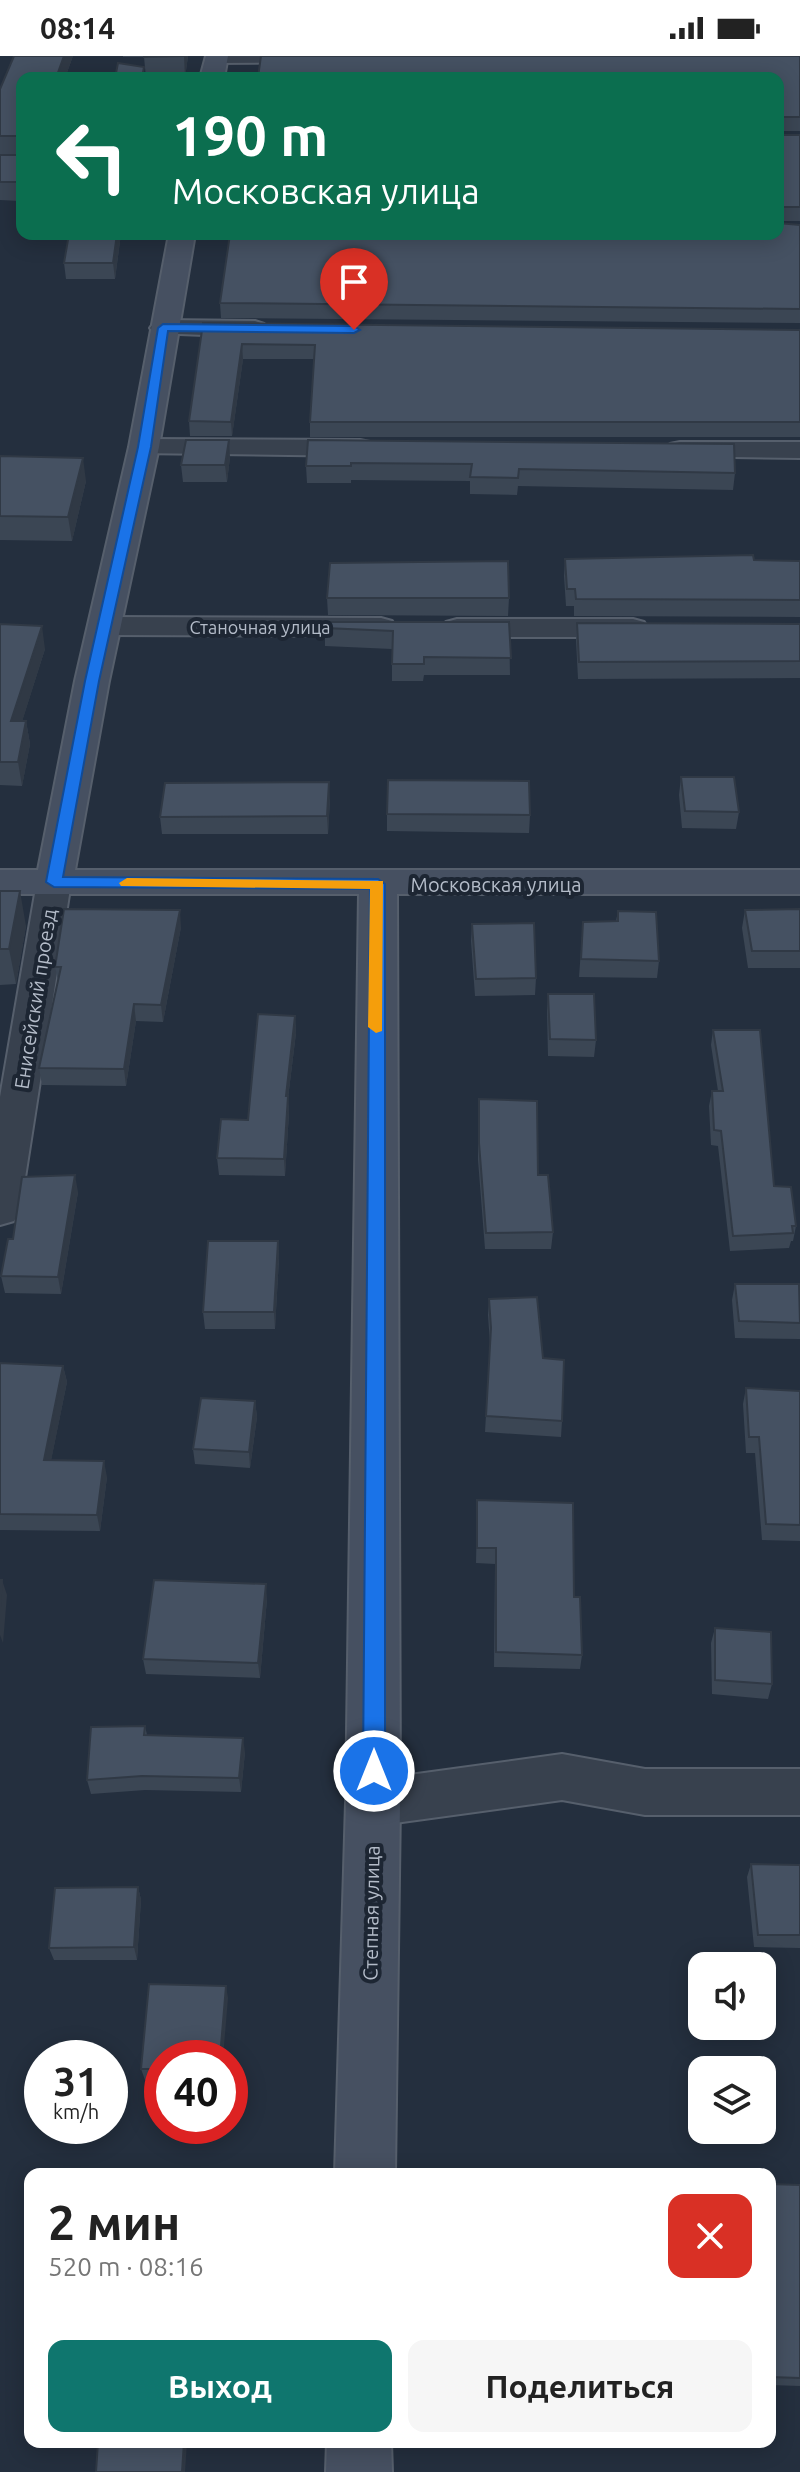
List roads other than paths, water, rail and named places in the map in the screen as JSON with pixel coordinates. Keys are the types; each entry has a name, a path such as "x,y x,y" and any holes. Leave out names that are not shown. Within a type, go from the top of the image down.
{"street":[{"path":"217,56 339,56"},
{"path":"54,882 144,447 181,240"},
{"path":"163,328 275,329"},
{"path":"144,447 384,448"},
{"path":"656,449 800,450"},
{"name":"Станочная улица","path":"105,626 405,627"},
{"path":"436,627 658,628"},
{"name":"Московская улица","path":"0,882 800,882"},
{"name":"Енисейский проезд","path":"0,1210 54,882"},
{"name":"Степная улица","path":"365,2168 373,1803 378,884"},
{"path":"373,1803 562,1777 645,1792 800,1792"},
{"path":"359,2448 359,2472"}]}
